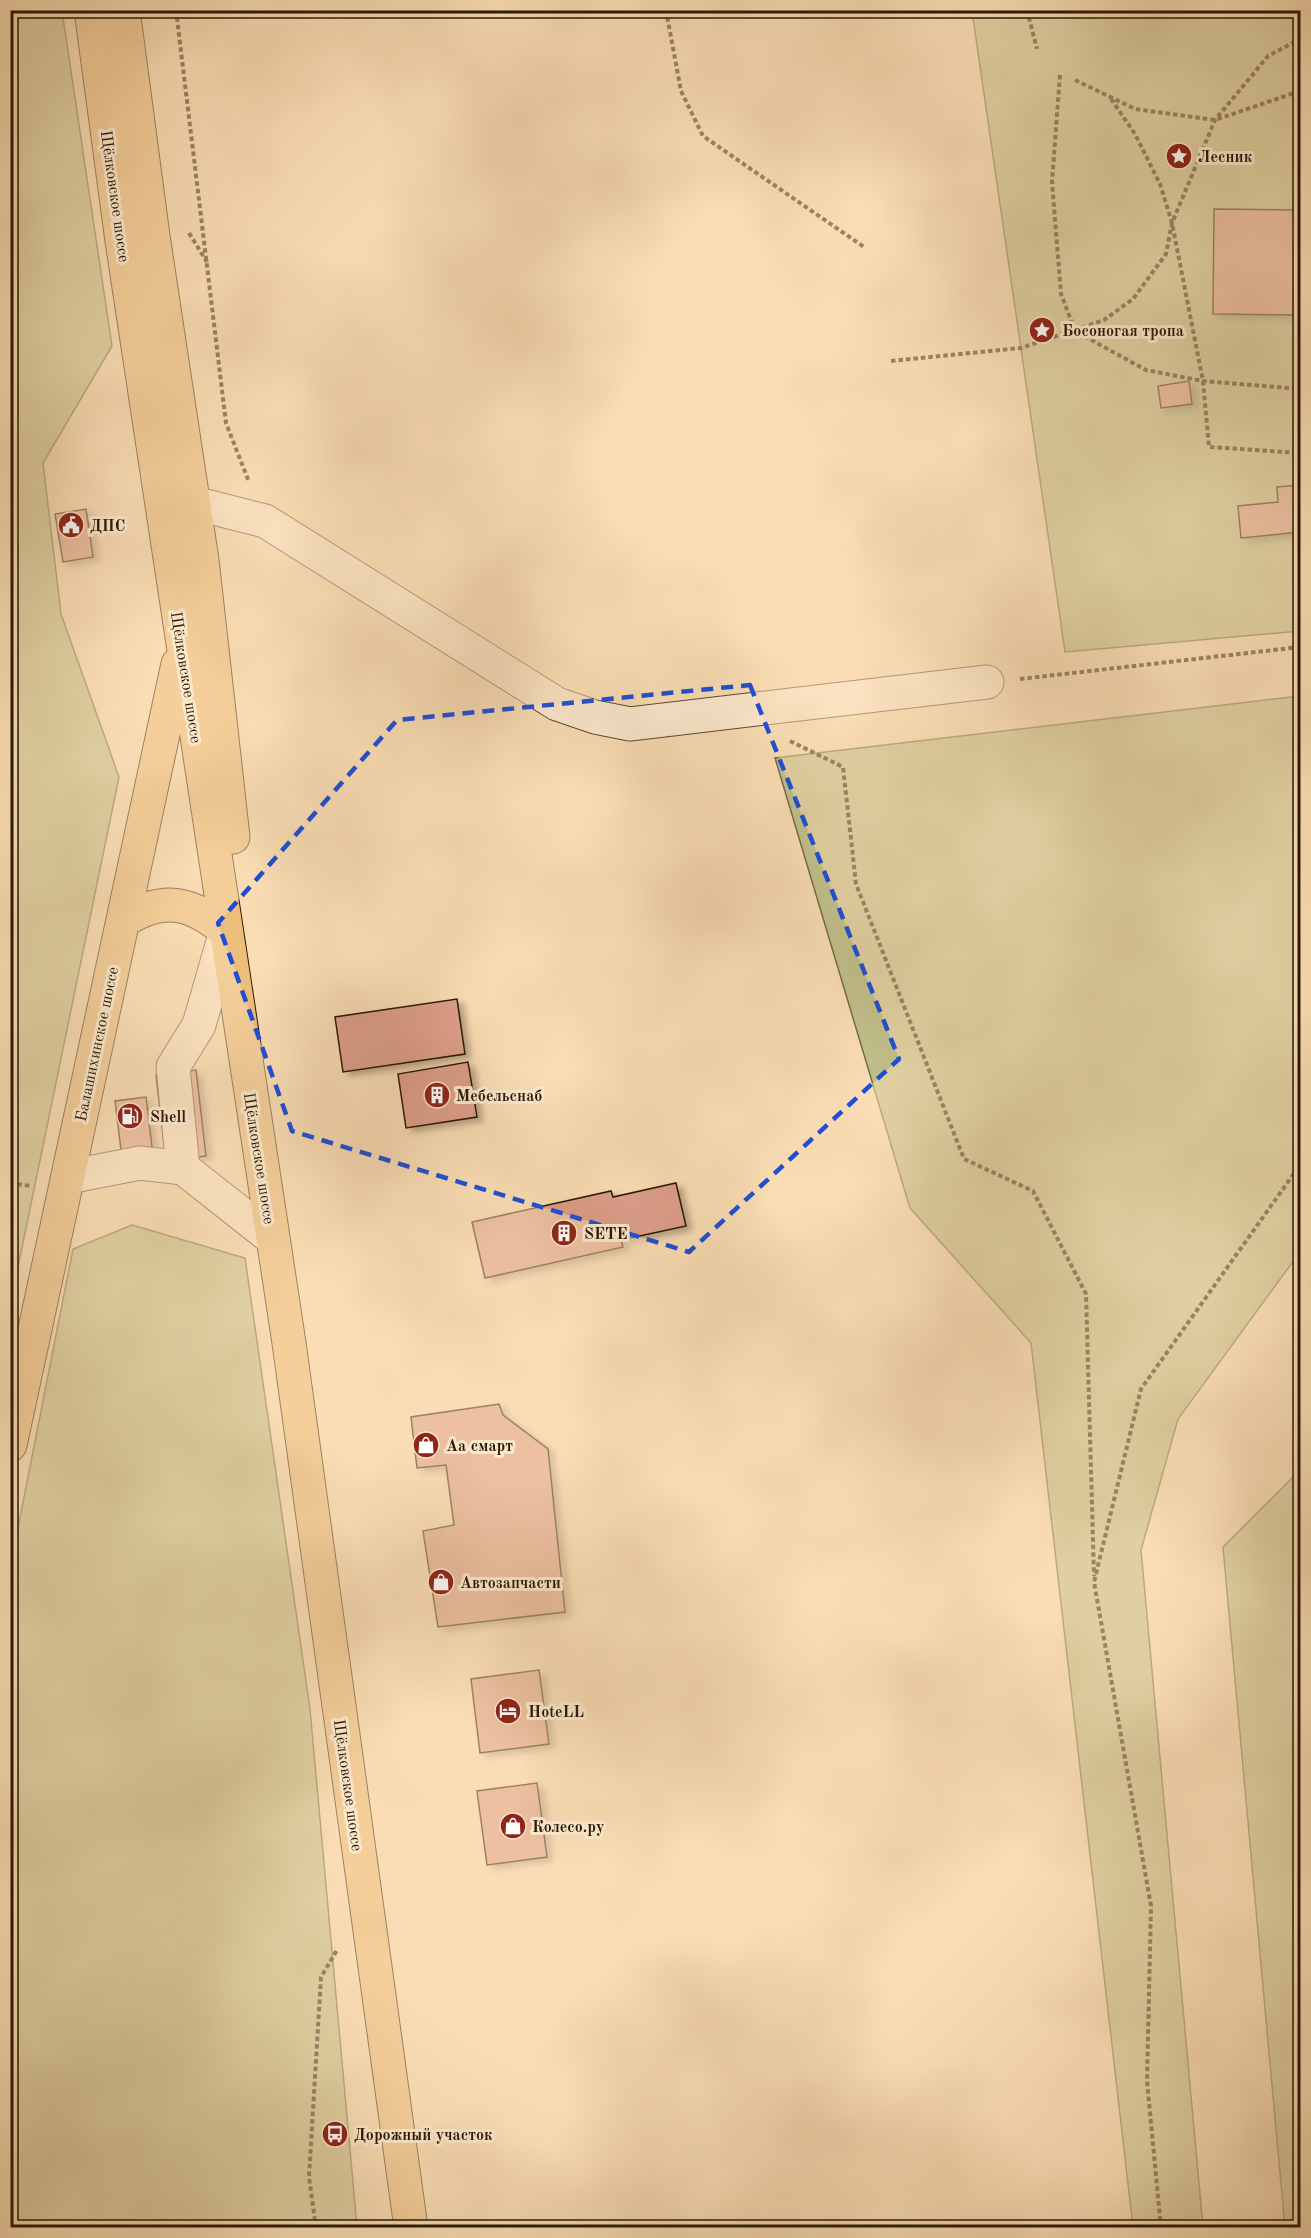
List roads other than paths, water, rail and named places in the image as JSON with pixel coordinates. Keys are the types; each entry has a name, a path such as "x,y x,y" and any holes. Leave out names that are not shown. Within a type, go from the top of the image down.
{"main road":[{"name":"Щёлковское шоссе","path":"92,10 122,241 288,1343 411,2228"},
{"name":"Щёлковское шоссе","path":"123,10 153,236 202,560 288,1343"},
{"name":"Балашихинское шоссе","path":"10,1445 202,560"},
{"path":"123,921 138,912 157,906 180,905 204,913 226,931"}],"lane":[{"path":"194,503 265,521 557,704 595,717 630,724 987,682"},
{"path":"183,1168 173,1067 199,1025 226,931"},
{"path":"68,1177 140,1163 183,1168 273,1239"}],"place":[{"name":"Лесник","path":"1179,156"},
{"name":"Босоногая тропа","path":"1042,330"},
{"name":"ДПС","path":"71,525"},
{"name":"Мебельснаб","path":"437,1095"},
{"name":"Shell","path":"130,1116"},
{"name":"SETE","path":"564,1233"},
{"name":"Аа смарт","path":"426,1445"},
{"name":"Автозапчасти","path":"441,1582"},
{"name":"HoteLL","path":"508,1711"},
{"name":"Колесо.ру","path":"513,1826"},
{"name":"Дорожный участок","path":"335,2134"}]}
